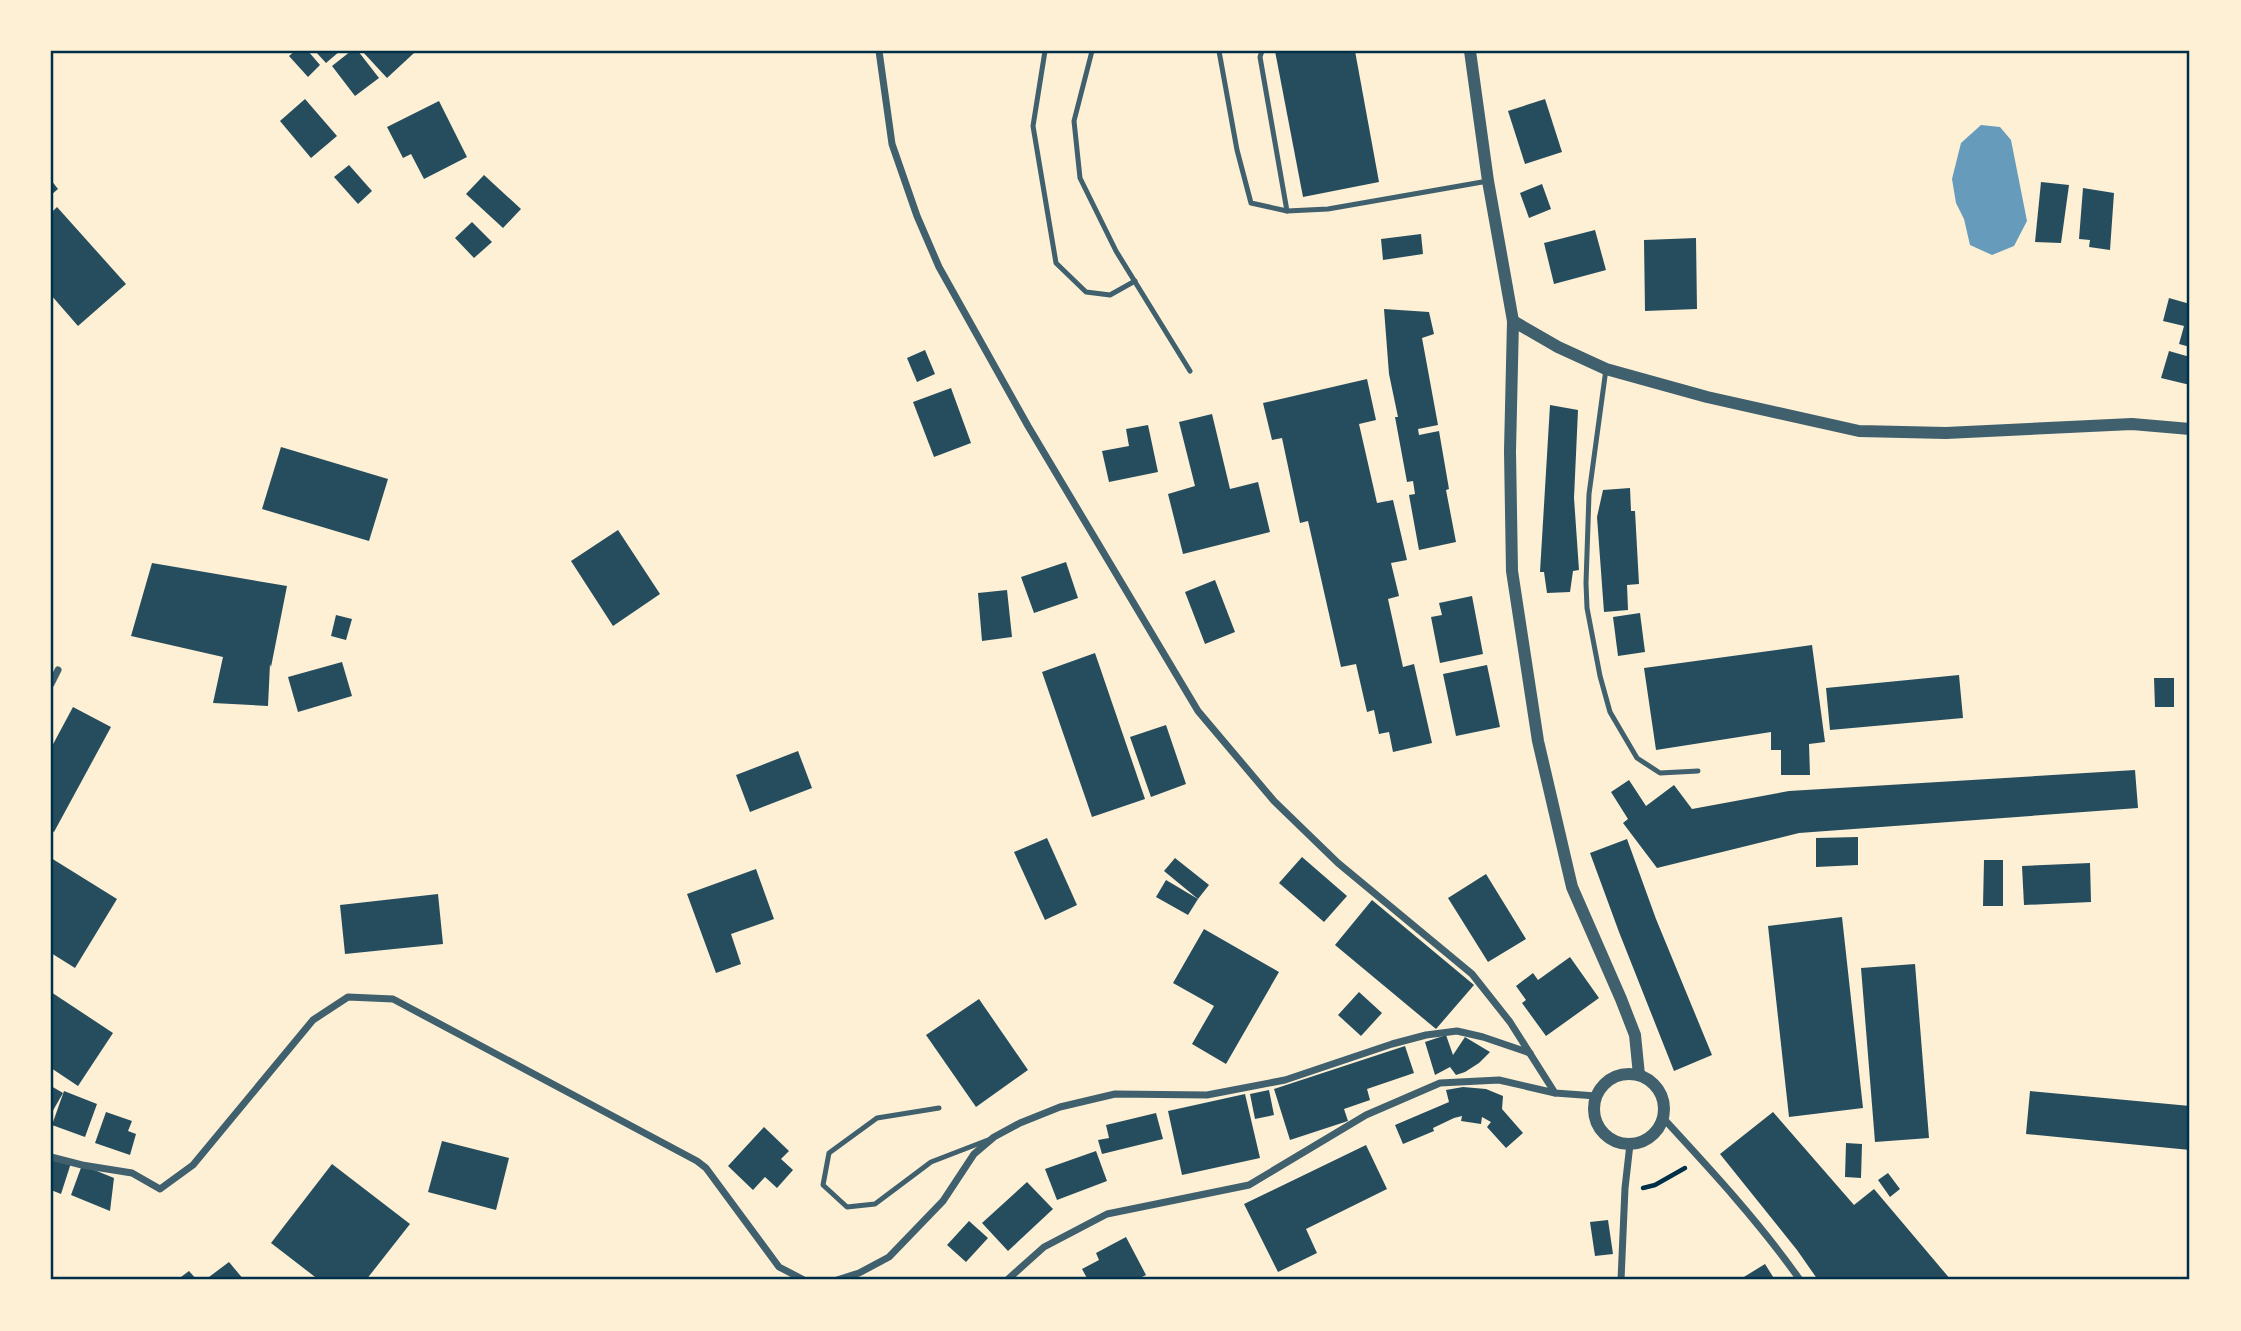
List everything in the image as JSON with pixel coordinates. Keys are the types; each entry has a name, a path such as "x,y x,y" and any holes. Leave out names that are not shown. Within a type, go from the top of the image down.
{"street":[{"path":"878,51 892,144 917,216 939,267 1028,426 1198,711 1274,801 1338,863 1472,974 1510,1022 1555,1093"},
{"path":"1470,51 1488,181 1513,321 1510,451 1512,571 1538,741 1572,887 1622,999 1635,1035 1639,1075"},
{"path":"1513,321 1558,347 1606,369 1707,397 1859,431 1946,433 2132,424 2190,429"},
{"path":"51,684 58,670"},
{"path":"51,1157 82,1165 132,1172 160,1189 193,1165 313,1020 348,997 393,999 697,1161 706,1168 779,1267 804,1280"},
{"path":"837,1280 859,1273 889,1257 943,1201 974,1154 994,1137 1060,1107 1115,1094 1207,1095 1285,1080 1392,1044 1426,1035 1457,1031 1530,1053"},
{"path":"1629,1073 1639,1075 1651,1081 1660,1092 1665,1105 1660,1127 1647,1139 1630,1144 1613,1140 1600,1129 1594,1113 1596,1096 1609,1080 1629,1073"},
{"path":"1007,1280 1044,1247 1107,1214 1249,1185 1366,1115 1440,1083 1499,1080 1555,1093 1596,1096"},
{"path":"1663,1118 1784,1257 1800,1280"},
{"path":"1621,1280 1630,1144"}],"lane":[{"path":"1045,51 1033,126 1056,262 1086,292 1110,295 1135,281"},
{"path":"1092,51 1074,121 1080,178 1116,251 1190,371"},
{"path":"1219,51 1237,150 1251,203 1287,211 1328,209 1488,181"},
{"path":"1262,51 1287,211"},
{"path":"1606,369 1589,495 1586,583 1587,608 1600,676 1610,712 1637,758 1660,773 1698,771"},
{"path":"939,1108 877,1118 829,1153 822,1185 847,1207 875,1204 931,1163 994,1137"}],"path":[{"path":"1642,1188 1655,1185 1676,1174"}],"water":[{"path":"1981,125 2000,127 2011,140 2027,221 2014,246 1992,255 1970,245 1964,219 1956,203 1952,179 1961,143"}],"building":[{"path":"295,51 308,51 320,65 308,77 289,56"},
{"path":"315,51 340,51 326,63"},
{"path":"351,51 358,51 379,78 355,96 332,66"},
{"path":"362,51 412,51 414,53 387,78"},
{"path":"1275,51 1355,51 1379,182 1303,197"},
{"path":"305,99 337,136 311,158 280,121"},
{"path":"1545,99 1562,152 1525,164 1508,111"},
{"path":"439,101 467,157 424,179 411,154 403,158 387,127"},
{"path":"349,165 372,191 358,204 334,177"},
{"path":"484,175 521,209 503,228 466,194"},
{"path":"51,180 58,189 51,195"},
{"path":"2041,182 2069,185 2061,243 2035,242"},
{"path":"1542,184 1551,209 1529,218 1520,193"},
{"path":"2083,188 2114,193 2110,250 2089,247 2090,240 2079,239"},
{"path":"57,207 126,284 78,326 51,295 51,213"},
{"path":"472,222 492,242 474,258 455,238"},
{"path":"1595,230 1606,270 1554,284 1544,243"},
{"path":"1421,234 1423,254 1383,260 1381,239"},
{"path":"1696,238 1697,309 1645,311 1644,240"},
{"path":"2169,298 2190,304 2190,347 2179,344 2184,326 2163,321"},
{"path":"1384,309 1429,312 1434,334 1422,338 1438,425 1418,429 1419,435 1439,431 1456,542 1419,550 1409,495 1415,494 1413,481 1407,482 1395,417 1398,417 1389,374"},
{"path":"925,350 935,374 917,382 907,358"},
{"path":"2169,351 2190,357 2190,385 2161,378"},
{"path":"1367,379 1376,420 1359,424 1377,503 1393,500 1407,560 1391,563 1399,596 1388,599 1403,667 1414,664 1432,743 1393,752 1389,732 1379,734 1374,710 1367,712 1356,664 1341,667 1308,521 1300,523 1282,438 1272,440 1263,403"},
{"path":"951,388 971,443 934,457 913,402"},
{"path":"1550,405 1578,410 1574,498 1579,570 1573,571 1570,592 1547,593 1544,572 1540,572"},
{"path":"1212,414 1230,489 1258,482 1270,532 1183,554 1168,494 1195,486 1179,422"},
{"path":"1148,425 1158,472 1109,482 1102,451 1129,446 1126,429"},
{"path":"281,447 388,479 369,541 262,509"},
{"path":"1630,488 1631,511 1635,511 1639,584 1627,585 1628,610 1604,612 1597,517 1603,490"},
{"path":"618,530 660,594 613,626 571,561"},
{"path":"1066,562 1078,598 1034,613 1021,577"},
{"path":"152,563 287,586 271,667 270,664 268,706 213,703 223,657 131,636"},
{"path":"1215,580 1235,632 1205,644 1185,592"},
{"path":"1007,590 1012,637 982,641 978,593"},
{"path":"1472,596 1483,654 1440,663 1431,617 1442,615 1439,603"},
{"path":"1640,613 1645,652 1618,656 1613,617"},
{"path":"336,615 352,619 346,640 331,636"},
{"path":"1812,645 1825,742 1809,744 1810,775 1781,775 1781,750 1771,750 1771,732 1656,750 1644,668"},
{"path":"1095,653 1145,799 1092,817 1042,672"},
{"path":"342,662 352,696 298,712 288,677"},
{"path":"1487,665 1500,727 1456,736 1443,674"},
{"path":"1959,675 1963,718 1830,730 1826,688"},
{"path":"2154,678 2174,678 2174,707 2155,707"},
{"path":"73,707 111,727 54,832 51,830 51,748"},
{"path":"1166,725 1186,784 1151,797 1130,737"},
{"path":"798,751 812,788 750,812 736,775"},
{"path":"2135,770 2138,808 1799,833 1657,868 1623,823 1628,819 1611,792 1629,780 1646,806 1674,785 1692,809 1789,791"},
{"path":"1858,837 1858,865 1816,867 1816,838"},
{"path":"1047,838 1077,905 1045,920 1014,852"},
{"path":"1627,839 1656,919 1712,1055 1674,1071 1590,853"},
{"path":"1302,857 1347,896 1324,922 1279,883"},
{"path":"51,858 117,899 75,968 51,953"},
{"path":"1175,858 1209,885 1198,899 1164,871"},
{"path":"1984,860 2003,860 2003,906 1983,906"},
{"path":"2090,863 2091,902 2024,905 2022,866"},
{"path":"756,869 774,919 731,934 741,964 716,973 687,894"},
{"path":"1486,874 1526,939 1488,962 1448,898"},
{"path":"1166,880 1198,899 1188,915 1156,897"},
{"path":"438,894 443,944 345,954 340,905"},
{"path":"1372,900 1474,985 1436,1029 1335,945"},
{"path":"1842,917 1863,1108 1789,1117 1768,926"},
{"path":"1204,929 1279,972 1226,1064 1192,1044 1214,1006 1173,983"},
{"path":"1570,957 1599,998 1546,1036 1522,1003 1526,1000 1516,986 1533,973 1538,980"},
{"path":"1915,964 1929,1138 1875,1142 1861,968"},
{"path":"51,992 113,1033 78,1086 51,1068"},
{"path":"1359,992 1382,1013 1361,1036 1338,1015"},
{"path":"979,999 1028,1070 976,1107 926,1035"},
{"path":"1446,1035 1453,1055 1465,1037 1490,1052 1465,1072 1456,1075 1450,1067 1435,1075 1425,1042"},
{"path":"1405,1046 1414,1073 1367,1089 1370,1100 1344,1109 1348,1121 1290,1140 1274,1089"},
{"path":"51,1086 63,1093 51,1114"},
{"path":"1463,1087 1486,1089 1503,1096 1502,1109 1523,1133 1506,1148 1487,1127 1491,1122 1482,1117 1481,1124 1461,1121 1462,1116 1403,1144 1395,1125 1449,1102 1446,1090"},
{"path":"1269,1090 1274,1115 1255,1119 1250,1094"},
{"path":"64,1091 97,1104 85,1137 52,1125"},
{"path":"2030,1091 2190,1106 2190,1150 2026,1134"},
{"path":"1245,1094 1260,1158 1182,1175 1168,1111"},
{"path":"106,1112 132,1121 128,1131 136,1134 130,1155 95,1143"},
{"path":"1773,1112 1854,1205 1874,1189 1951,1280 1818,1280 1720,1154"},
{"path":"1156,1113 1163,1139 1102,1154 1098,1140 1109,1138 1106,1125"},
{"path":"764,1127 789,1151 781,1159 793,1170 777,1188 765,1177 753,1190 728,1166"},
{"path":"442,1141 509,1158 496,1210 428,1192"},
{"path":"1846,1143 1862,1144 1861,1178 1845,1177"},
{"path":"1366,1145 1387,1189 1306,1229 1317,1253 1278,1272 1244,1204"},
{"path":"1096,1151 1107,1181 1057,1200 1045,1169"},
{"path":"51,1157 71,1163 61,1194 51,1190"},
{"path":"332,1164 410,1224 366,1280 319,1280 271,1243"},
{"path":"82,1165 114,1178 110,1211 71,1195"},
{"path":"1888,1173 1900,1189 1890,1197 1878,1180"},
{"path":"1027,1182 1053,1209 1008,1251 982,1223"},
{"path":"1608,1220 1613,1254 1595,1256 1590,1222"},
{"path":"969,1221 988,1238 966,1262 947,1245"},
{"path":"1126,1237 1146,1275 1136,1280 1088,1280 1082,1269 1099,1260 1096,1253"},
{"path":"229,1262 244,1280 205,1280"},
{"path":"1765,1264 1775,1280 1739,1280"},
{"path":"189,1271 197,1280 177,1280"}]}
